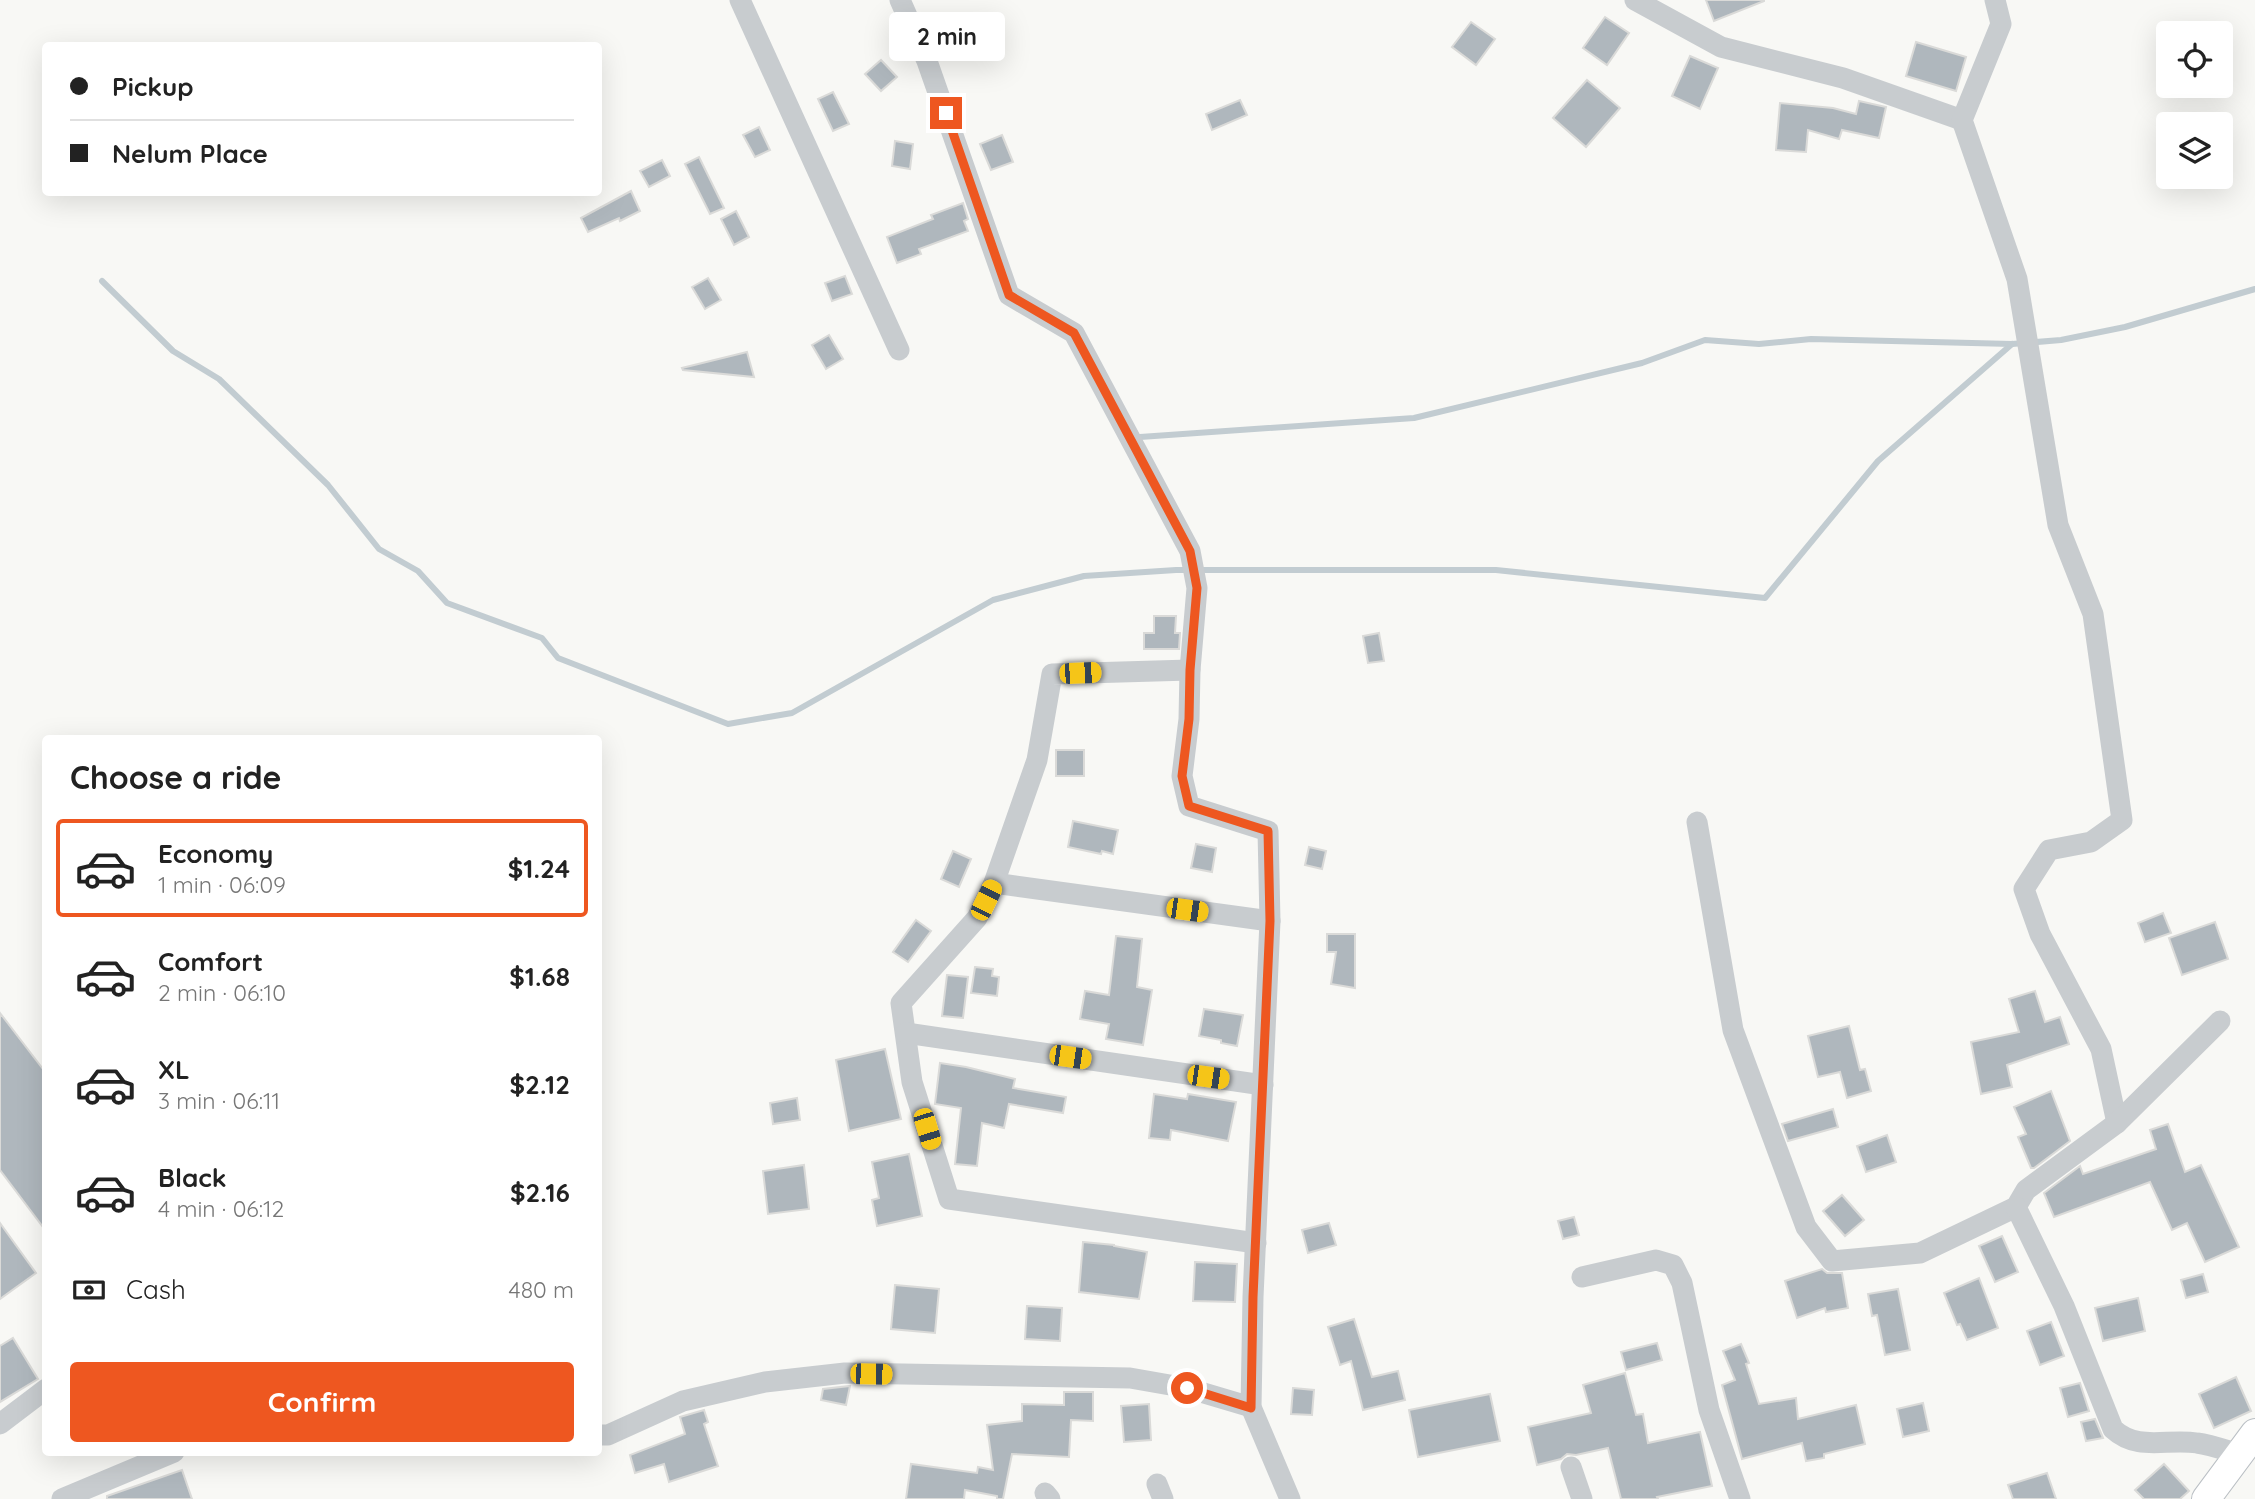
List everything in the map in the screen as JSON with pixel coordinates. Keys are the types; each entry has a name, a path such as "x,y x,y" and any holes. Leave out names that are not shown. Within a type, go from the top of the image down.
{"main road":[{"path":"2206,1499 2247,1444"}],"street":[{"path":"740,0 899,350"},
{"path":"900,0 927,61 1009,295 1074,333 1190,551 1197,588 1189,719 1182,776 1189,806 1268,831 1270,921 1251,1408 1290,1499"},
{"path":"1635,0 1721,47 1843,78 1962,120"},
{"path":"1995,0 2001,24 1962,120 2017,279 2058,525 2093,614 2122,820 2091,842 2049,850 2024,889 2039,934 2101,1049 2117,1123"},
{"path":"1190,670 1052,674 1037,760 994,883 977,918 901,1003 912,1082 949,1199 1256,1243"},
{"path":"1697,822 1733,1030 1806,1227 1832,1261 1920,1253 2016,1208 2026,1190 2117,1123 2220,1021"},
{"path":"994,883 1270,921"},
{"path":"906,1034 1263,1085"},
{"path":"2016,1208 2064,1306 2113,1429 2124,1439 2150,1443 2247,1444"},
{"path":"1582,1277 1656,1260 1673,1265 1682,1283 1709,1410 1740,1499"},
{"path":"602,1435 608,1435 683,1401 765,1382 845,1373 1130,1378 1187,1388 1251,1408"},
{"path":"0,1424 42,1393"},
{"path":"62,1499 164,1456"},
{"path":"1571,1467 1582,1499"}],"building":[{"path":"1706,0 1764,0 1764,1 1714,21"},
{"path":"1605,17 1629,33 1607,65 1583,48"},
{"path":"1471,22 1495,39 1476,65 1452,47"},
{"path":"1916,42 1966,57 1956,91 1906,76"},
{"path":"1690,56 1718,68 1700,109 1672,96"},
{"path":"881,60 897,77 881,91 865,74"},
{"path":"1587,80 1620,108 1586,147 1553,118"},
{"path":"833,92 849,124 833,131 818,99"},
{"path":"1240,100 1247,115 1212,130 1206,114"},
{"path":"1859,101 1886,107 1879,138 1842,130 1839,139 1808,130 1806,152 1776,150 1780,103 1833,108 1856,114"},
{"path":"759,127 770,150 755,157 743,135"},
{"path":"1002,135 1013,162 991,170 980,144"},
{"path":"895,141 913,144 910,169 892,166"},
{"path":"699,157 724,208 710,214 685,164"},
{"path":"662,160 670,176 649,187 640,171"},
{"path":"631,191 640,211 588,232 581,218"},
{"path":"963,203 968,219 964,221 968,231 919,249 921,254 897,263 887,237 933,219 931,215"},
{"path":"736,211 749,237 734,245 721,219"},
{"path":"845,276 852,294 832,301 825,283"},
{"path":"708,278 721,300 705,309 692,287"},
{"path":"829,335 843,359 826,369 812,345"},
{"path":"747,352 754,377 682,368"},
{"path":"1154,616 1176,616 1175,633 1180,633 1179,649 1144,649 1144,633 1154,633"},
{"path":"1379,633 1384,661 1368,663 1363,636"},
{"path":"1056,750 1084,750 1084,776 1056,776"},
{"path":"1073,821 1118,830 1113,854 1068,847"},
{"path":"1196,844 1216,848 1212,872 1191,868"},
{"path":"1309,847 1326,851 1322,869 1305,865"},
{"path":"953,851 971,859 959,887 941,879"},
{"path":"2163,913 2171,933 2145,942 2138,923"},
{"path":"916,920 931,931 908,962 893,952"},
{"path":"2215,922 2228,959 2182,975 2169,938"},
{"path":"1327,934 1355,934 1355,988 1331,984 1336,952 1327,952"},
{"path":"1116,936 1142,939 1137,987 1152,990 1143,1045 1106,1039 1109,1024 1080,1019 1085,991 1109,995"},
{"path":"975,967 993,969 992,976 999,977 997,996 971,993"},
{"path":"947,975 968,977 963,1018 942,1016"},
{"path":"2035,991 2045,1022 2060,1017 2069,1044 2007,1065 2012,1087 1981,1094 1971,1042 2019,1032 2009,999"},
{"path":"1204,1009 1243,1015 1237,1046 1199,1036"},
{"path":"0,1013 42,1068 42,1226 0,1170"},
{"path":"1849,1026 1860,1070 1865,1069 1871,1091 1847,1098 1840,1072 1818,1077 1808,1036"},
{"path":"885,1049 901,1119 849,1131 836,1060"},
{"path":"940,1063 1015,1079 1013,1088 1066,1097 1063,1113 1009,1104 1004,1128 982,1123 977,1166 955,1164 961,1108 935,1104"},
{"path":"2051,1091 2070,1141 2031,1168 2018,1137 2026,1134 2014,1107"},
{"path":"1154,1094 1187,1099 1188,1094 1236,1102 1228,1141 1171,1130 1170,1140 1149,1138"},
{"path":"797,1098 800,1120 773,1124 770,1103"},
{"path":"1833,1109 1838,1127 1788,1141 1782,1124"},
{"path":"2168,1124 2185,1172 2201,1165 2239,1247 2205,1262 2187,1223 2172,1230 2150,1182 2054,1217 2044,1193 2080,1166 2083,1174 2156,1149 2150,1130"},
{"path":"1887,1135 1896,1162 1866,1172 1857,1146"},
{"path":"909,1154 922,1216 877,1226 872,1200 879,1198 872,1162"},
{"path":"804,1165 809,1209 768,1214 763,1171"},
{"path":"1842,1195 1864,1220 1845,1236 1823,1211"},
{"path":"1574,1217 1579,1235 1563,1239 1558,1221"},
{"path":"0,1223 36,1273 0,1299"},
{"path":"1329,1223 1336,1245 1308,1253 1302,1230"},
{"path":"2002,1236 2018,1272 1995,1282 1979,1246"},
{"path":"1083,1242 1147,1252 1139,1299 1079,1292"},
{"path":"1195,1262 1237,1264 1235,1302 1193,1301"},
{"path":"1822,1269 1827,1273 1842,1273 1848,1308 1826,1312 1825,1308 1797,1318 1785,1281"},
{"path":"2203,1274 2208,1292 2186,1298 2181,1280"},
{"path":"1979,1278 1998,1328 1967,1340 1960,1324 1957,1325 1944,1293"},
{"path":"895,1285 939,1289 935,1333 891,1329"},
{"path":"1898,1289 1910,1350 1885,1355 1877,1315 1872,1316 1868,1294"},
{"path":"2138,1298 2145,1331 2103,1341 2095,1308"},
{"path":"1027,1306 1062,1308 1060,1341 1025,1339"},
{"path":"1354,1319 1372,1377 1398,1371 1405,1400 1363,1410 1351,1361 1340,1365 1328,1327"},
{"path":"2051,1322 2064,1356 2040,1365 2027,1331"},
{"path":"13,1338 38,1379 0,1402 0,1346"},
{"path":"1657,1343 1662,1360 1626,1370 1621,1352"},
{"path":"1741,1344 1749,1363 1746,1364 1759,1404 1796,1398 1798,1419 1856,1405 1865,1444 1824,1454 1824,1458 1806,1461 1802,1443 1742,1459 1722,1385 1735,1380 1723,1351"},
{"path":"1625,1373 1636,1415 1643,1414 1648,1443 1700,1432 1712,1486 1657,1497 1658,1499 1621,1499 1608,1448 1576,1455 1567,1454 1561,1459 1537,1465 1528,1427 1591,1413 1583,1385"},
{"path":"2236,1377 2251,1411 2214,1428 2199,1394"},
{"path":"2080,1383 2089,1411 2068,1417 2060,1388"},
{"path":"850,1386 846,1405 821,1400 823,1389"},
{"path":"1293,1388 1314,1390 1312,1415 1291,1414"},
{"path":"1064,1392 1093,1392 1093,1421 1071,1420 1069,1457 1012,1454 1003,1499 965,1490 964,1499 906,1499 911,1464 977,1473 978,1467 993,1470 987,1425 1022,1421 1022,1404 1064,1405"},
{"path":"1490,1394 1500,1441 1418,1457 1409,1410"},
{"path":"1923,1403 1929,1431 1903,1437 1897,1409"},
{"path":"1149,1404 1151,1440 1124,1442 1121,1406"},
{"path":"704,1410 708,1422 704,1424 718,1466 669,1482 664,1464 635,1473 630,1455 685,1434 680,1417"},
{"path":"2095,1419 2103,1438 2086,1441 2081,1422"},
{"path":"2164,1464 2189,1491 2180,1499 2144,1499 2135,1490"},
{"path":"182,1470 192,1499 107,1499 107,1496"},
{"path":"2047,1473 2056,1499 2013,1499 2008,1485"}],"waterway":[{"path":"102,281 173,351 219,379 328,485 379,549 418,571 447,603 542,638 558,658 728,724 792,713 993,600 1084,576 1176,570 1496,570 1765,598 1878,461 2012,344"},
{"path":"1140,437 1414,418 1642,363 1705,340 1759,344 1811,339 2012,344 2061,340 2125,327 2255,289"}],"route":[{"path":"946,113 1009,295 1074,333 1190,551 1197,588 1189,719 1182,776 1189,806 1268,831 1270,921 1253,1297 1251,1408 1187,1388"}]}
